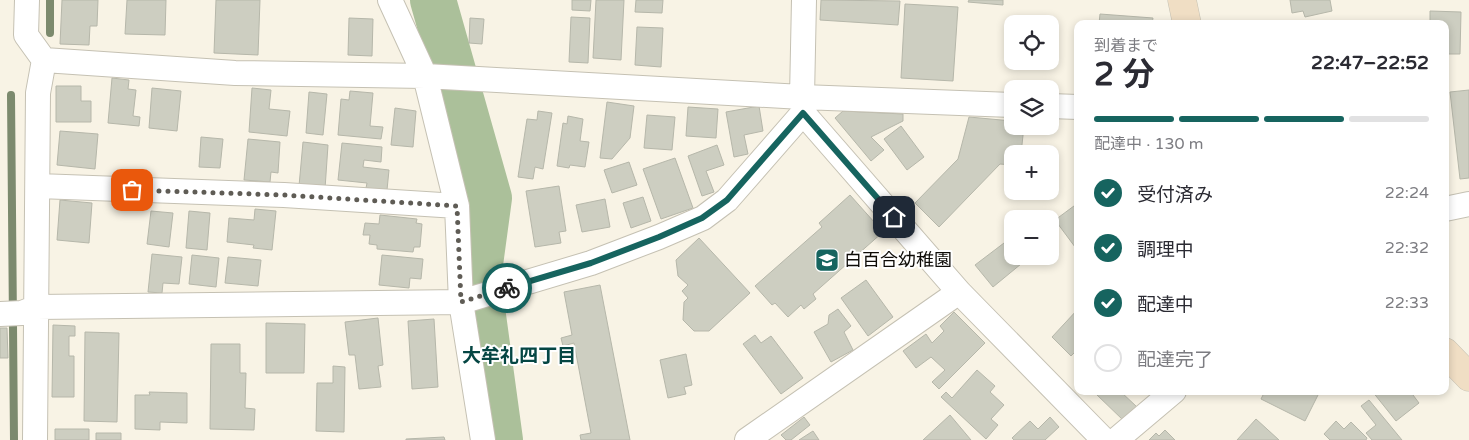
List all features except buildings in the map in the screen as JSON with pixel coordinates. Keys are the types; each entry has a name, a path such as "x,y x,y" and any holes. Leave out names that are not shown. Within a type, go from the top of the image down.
{"street":[{"path":"27,0 26,35 44,60 38,93 38,186 16,312 36,440"},
{"path":"390,0 425,76 457,206 475,298 482,440"},
{"path":"16,312 475,298 591,263 659,237 702,218 727,200 802,105 804,0"},
{"path":"1182,0 1186,20"},
{"path":"44,60 235,73 481,78 802,105 1004,105"},
{"path":"802,105 959,292 1104,440"},
{"path":"1059,106 1074,107"},
{"path":"38,186 284,195 457,206"},
{"path":"1449,208 1469,204"},
{"path":"747,440 959,292"},
{"path":"1449,356 1469,377"},
{"path":"1116,440 1169,395"}],"waterway":[{"path":"50,0 50,33"},
{"path":"433,0 489,198 478,279 500,440"},
{"path":"11,95 14,440"}],"way so far":[{"path":"132,190 284,195 457,206 461,302 507,288"}],"place":[{"name":"白百合幼稚園","path":"827,260"}],"district":[{"name":"大牟礼四丁目","path":"519,355"}],"route":[{"path":"507,288 591,263 702,218 727,200 803,113 894,217"}]}
